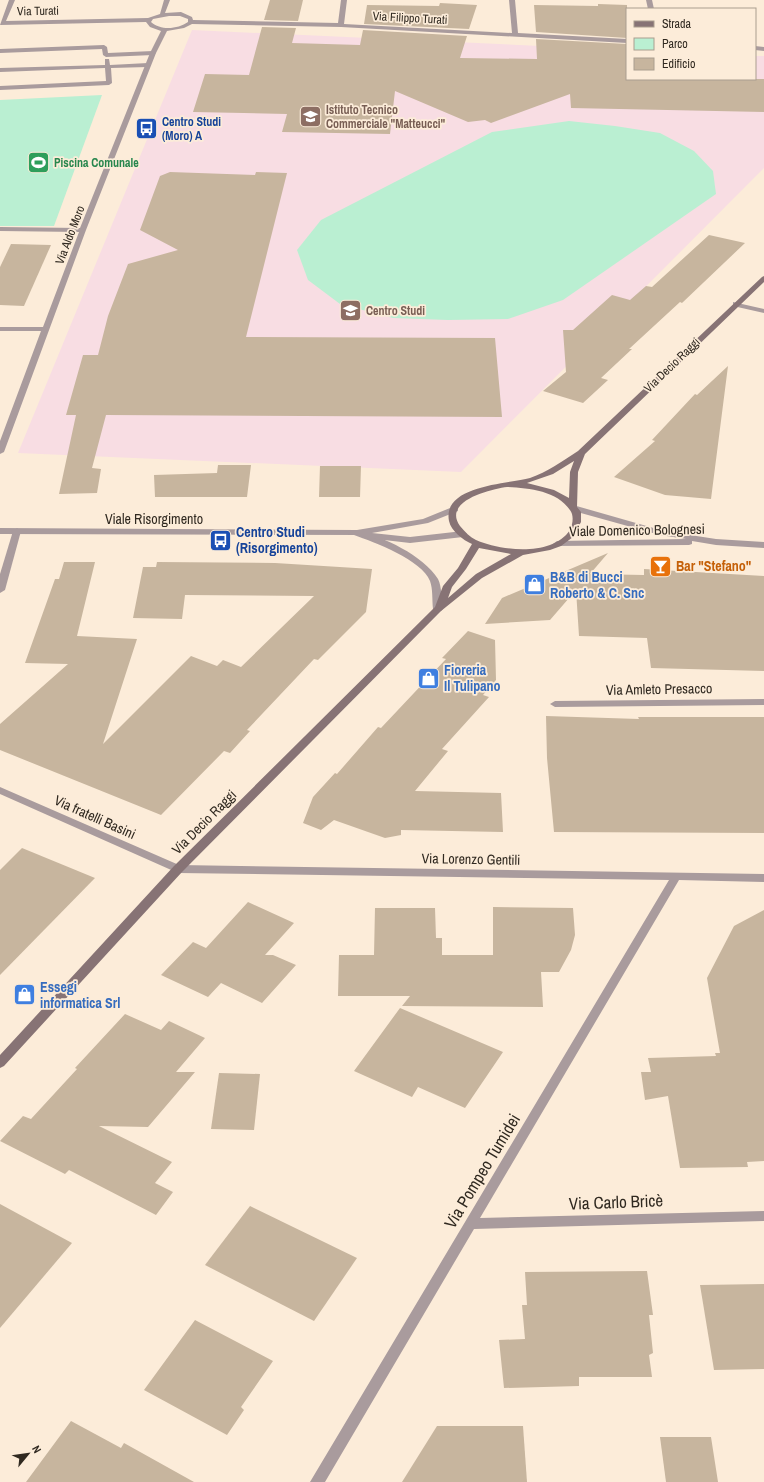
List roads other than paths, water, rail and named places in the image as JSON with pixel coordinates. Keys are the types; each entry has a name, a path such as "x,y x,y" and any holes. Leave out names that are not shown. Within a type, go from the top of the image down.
{"main road":[{"name":"Via Decio Raggi","path":"455,509 465,496 473,491 483,487 531,480 550,472 581,453 764,278"},
{"name":"Via Decio Raggi","path":"463,534 477,543 507,551 523,552 541,549 557,544 570,535 574,530 577,519 573,508 574,472 581,453"},
{"name":"Via Decio Raggi","path":"507,484 527,484 547,489 562,497 573,508"},
{"path":"455,509 455,522 463,534"},
{"name":"Via Decio Raggi","path":"438,609 448,586 462,569 477,543"},
{"name":"Via Decio Raggi","path":"0,1063 178,869 438,609 456,596 473,580 523,552"}],"street":[{"path":"1,23 12,0"},
{"path":"162,14 166,0"},
{"path":"341,25 344,0"},
{"path":"512,0 515,34"},
{"path":"162,14 186,16 190,18 191,22 179,28 165,29 149,25 148,20 162,14"},
{"name":"Via Turati","path":"1,23 148,20"},
{"name":"Via Filippo Turati","path":"191,22 341,25 626,41"},
{"name":"Via Aldo Moro","path":"0,452 83,230 148,65 165,29"},
{"path":"0,51 104,47 108,66 109,83 0,88"},
{"path":"106,55 153,53"},
{"path":"0,70 148,65"},
{"path":"0,229 83,230"},
{"path":"736,304 764,310"},
{"path":"0,329 46,329"},
{"name":"Viale Domenico Bolognesi","path":"573,508 657,532 716,542"},
{"name":"Viale Risorgimento","path":"357,533 425,521 455,509"},
{"name":"Viale Risorgimento","path":"0,531 357,533 410,540 463,534"},
{"path":"0,590 17,531"},
{"path":"357,533 390,545 420,564 434,580 438,609"},
{"name":"Viale Domenico Bolognesi","path":"557,544 716,542 764,545"},
{"name":"Via Amleto Presacco","path":"555,704 764,702"},
{"name":"Via fratelli Basini","path":"0,790 178,869"},
{"name":"Via Lorenzo Gentili","path":"178,869 764,878"},
{"name":"Via Pompeo Tumidei","path":"317,1482 676,877"},
{"name":"Via Carlo Bricè","path":"470,1224 764,1216"}],"place":[{"name":"Istituto Tecnico Commerciale \"Matteucci\"","path":"310,117"},
{"name":"Centro Studi (Moro) A","path":"147,129"},
{"name":"Piscina Comunale","path":"39,163"},
{"name":"Centro Studi","path":"350,311"},
{"name":"Centro Studi (Risorgimento)","path":"220,540"},
{"name":"Bar \"Stefano\"","path":"661,566"},
{"name":"B&B di Bucci Roberto & C. Snc","path":"535,585"},
{"name":"Fioreria Il Tulipano","path":"428,678"},
{"name":"Essegi informatica Srl","path":"25,995"}]}
